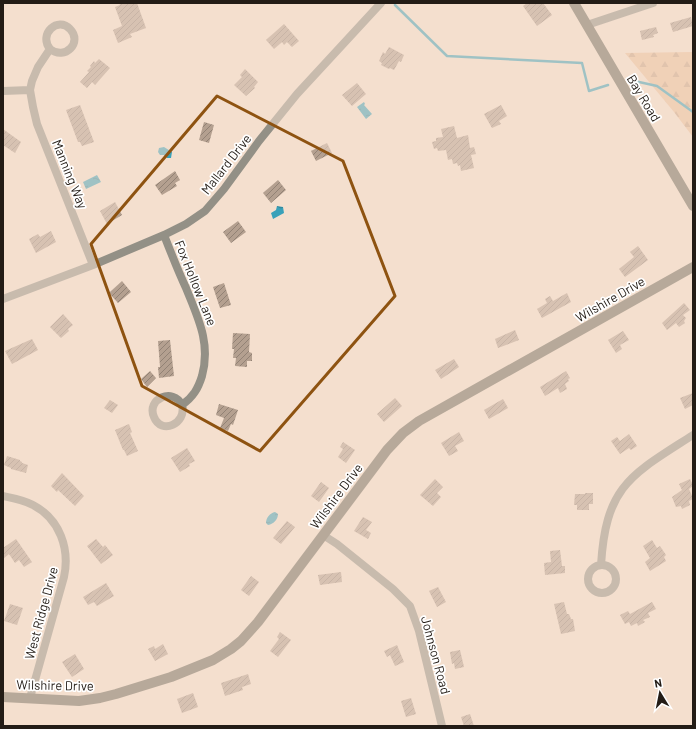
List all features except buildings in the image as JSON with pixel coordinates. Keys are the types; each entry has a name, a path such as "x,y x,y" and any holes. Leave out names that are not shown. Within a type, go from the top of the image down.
{"street":[{"name":"Mallard Drive","path":"3,299 93,265 164,235 186,224 205,211 224,189 259,141 293,99 381,3"},
{"name":"Bay Road","path":"574,3 693,206"},
{"path":"587,25 653,3"},
{"path":"3,91 30,90 35,74 50,49"},
{"name":"Manning Way","path":"30,90 37,124 93,265"},
{"name":"Fox Hollow Lane","path":"164,235 198,318 206,347 205,364 200,382 193,396 182,405"},
{"name":"Wilshire Drive","path":"3,697 79,701 100,698 154,683 213,660 231,650 258,622 386,450 403,433 419,421 693,267"},
{"path":"601,565 602,544 607,522 616,498 628,480 647,465 693,435"},
{"name":"West Ridge Drive","path":"3,496 23,500 32,504 49,517 62,538 66,557 64,577 30,698"},
{"name":"Johnson Road","path":"323,535 393,589 410,606 419,631 442,726"}],"highlighted area":[{"path":"217,96 343,161 395,296 260,451 142,386 91,244"}],"green space":[{"path":"693,52 693,137 625,53"}],"water":[{"path":"364,102 364,105 372,114 366,119 357,107"},
{"path":"164,147 172,152 171,158 160,155 158,152 159,148"},
{"path":"97,175 101,182 86,189 83,182"},
{"path":"277,206 283,207 284,213 273,219 271,213 276,210"},
{"path":"275,512 278,516 272,524 268,525 266,521 271,513"}],"waterway":[{"path":"395,5 447,56 582,63 589,91 608,85"},
{"path":"630,80 657,86 693,112"}]}
